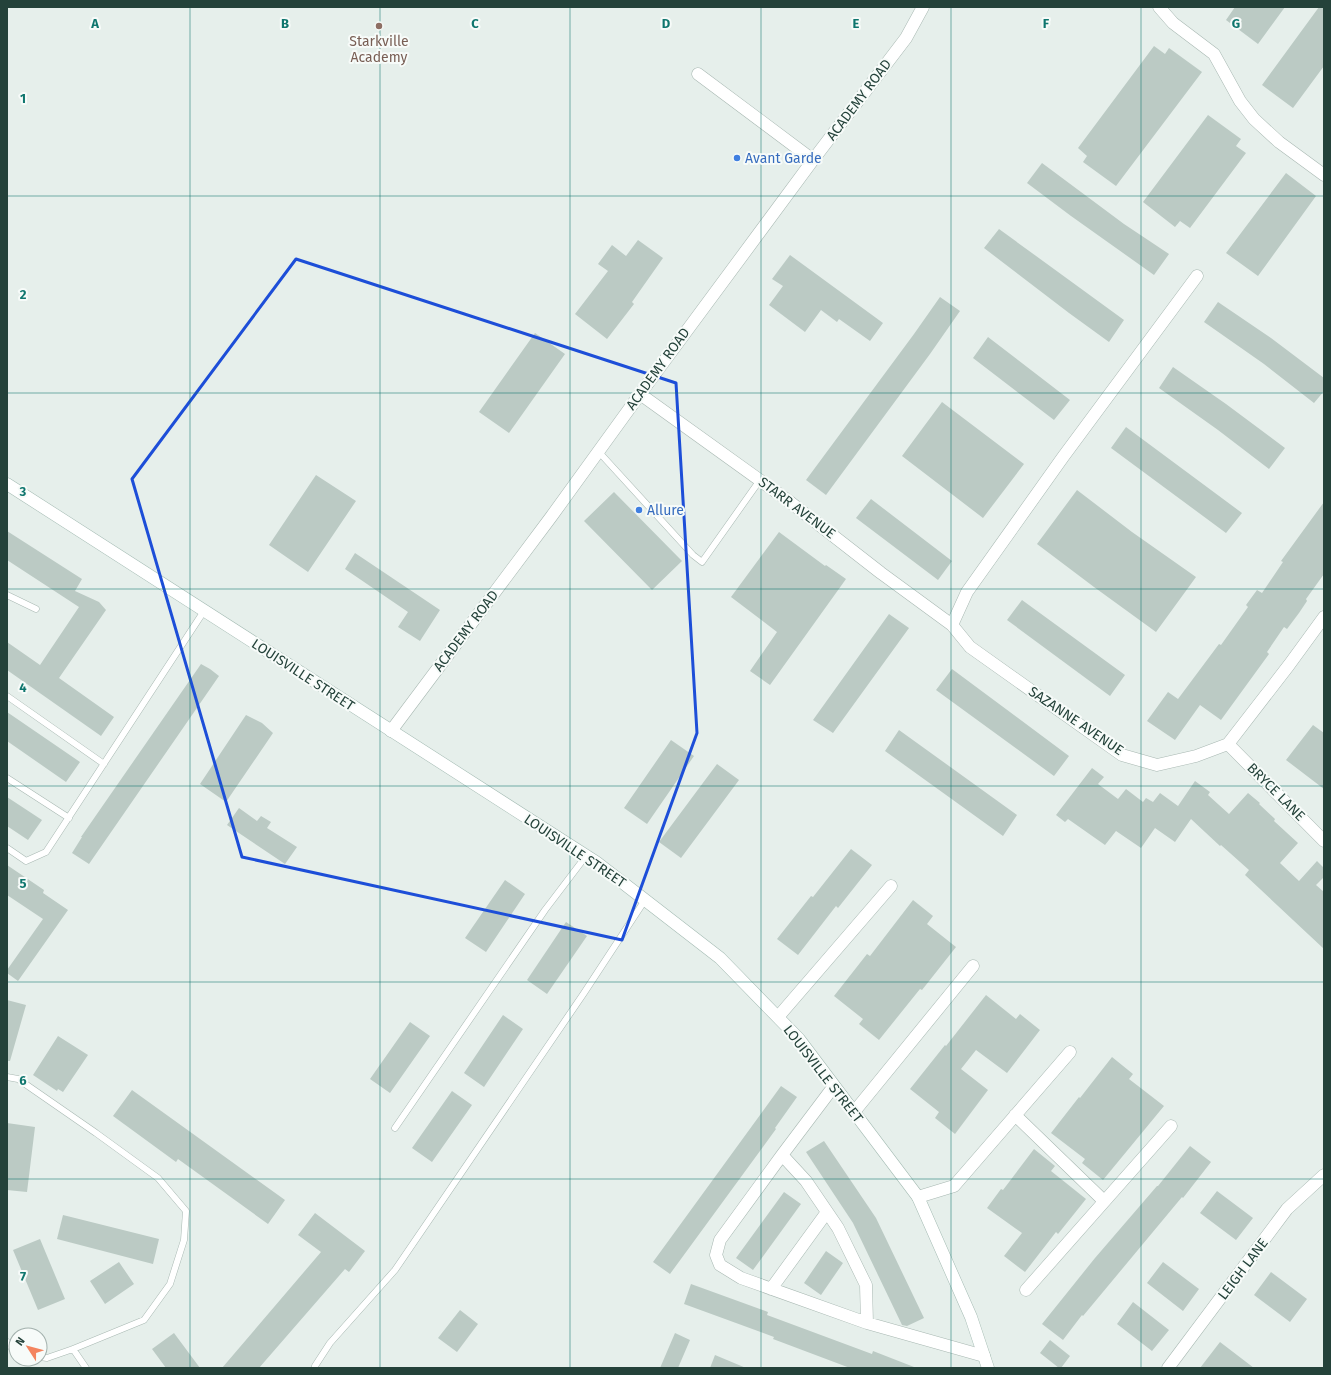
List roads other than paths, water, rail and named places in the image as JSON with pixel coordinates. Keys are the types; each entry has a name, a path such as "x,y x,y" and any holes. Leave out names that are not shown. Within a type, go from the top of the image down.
{"street":[{"name":"ACADEMY ROAD","path":"391,731 551,518 598,451 813,160 906,38 923,7"},
{"path":"1159,7 1173,23 1214,54 1240,102 1254,120 1279,142 1324,175"},
{"path":"698,74 813,160"},
{"path":"952,625 967,592 1063,457 1197,276"},
{"name":"STARR AVENUE","path":"640,394 786,499 881,573 952,625"},
{"name":"LOUISVILLE STREET","path":"7,484 586,856 720,958 799,1039 918,1198 971,1317 988,1368"},
{"path":"1228,744 1324,617"},
{"name":"SAZANNE AVENUE","path":"952,625 970,647 1122,755 1157,765 1196,756 1228,744"},
{"name":"BRYCE LANE","path":"1228,744 1324,841"},
{"path":"778,1017 891,886"},
{"path":"854,1112 973,966"},
{"path":"918,1198 954,1186 1070,1052"},
{"path":"834,1086 720,1240 716,1255 720,1265 742,1278 867,1323 984,1356"},
{"path":"1015,1115 1104,1201"},
{"path":"1026,1290 1171,1126"},
{"path":"782,1155 806,1181 838,1228 866,1285 867,1323"},
{"name":"LEIGH LANE","path":"1168,1368 1287,1209 1324,1175"},
{"path":"771,1289 827,1212"}],"lane":[{"path":"598,451 693,555 702,562 760,480"},
{"path":"7,595 36,609"},
{"path":"7,848 26,861 46,852 204,611"},
{"path":"7,696 104,764"},
{"path":"7,778 69,818"},
{"path":"395,1128 545,910 586,856"},
{"path":"315,1368 314,1366 330,1343 395,1270 584,993 645,900"},
{"path":"7,1077 18,1079 158,1178 186,1210 184,1240 170,1284 144,1320 48,1358"},
{"path":"73,1349 86,1368"}],"place":[{"name":"Starkville Academy","path":"379,26"},
{"name":"Avant Garde","path":"737,158"},
{"name":"Allure","path":"639,510"}]}
